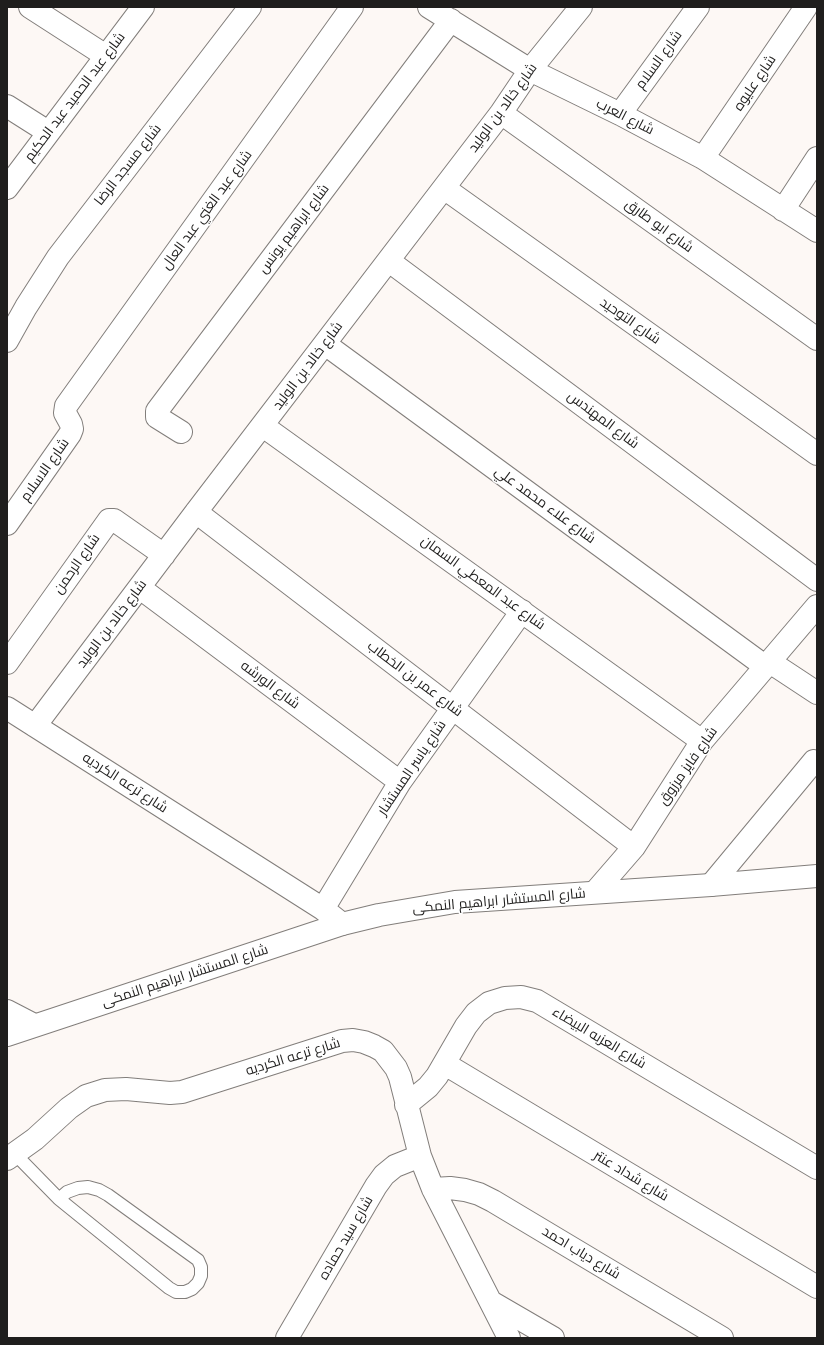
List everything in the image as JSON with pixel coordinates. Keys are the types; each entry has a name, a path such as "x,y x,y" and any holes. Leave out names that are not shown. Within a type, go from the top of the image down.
{"street":[{"path":"30,7 106,56"},
{"name":"شارع عبد الحميد عبد الحكيم","path":"7,188 143,7"},
{"name":"شارع مسجد الرضا","path":"10,332 58,257 250,7"},
{"name":"شارع عبد الغني عبد العال","path":"65,413 66,406 352,7"},
{"name":"شارع العرب","path":"429,7 530,70 620,114 703,158 817,231"},
{"name":"شارع خالد بن الوليد","path":"35,726 196,512 501,113 530,70 581,7"},
{"name":"شارع السلام","path":"620,114 698,7"},
{"name":"شارع عليوه","path":"703,158 806,7"},
{"name":"شارع ابراهيم يونس","path":"181,432 157,417 157,411 451,20"},
{"path":"7,106 48,132"},
{"name":"شارع ابو طارق","path":"501,113 817,339"},
{"path":"783,210 817,158"},
{"name":"شارع التوحيد","path":"444,188 817,454"},
{"name":"شارع المهندس","path":"388,261 817,580"},
{"name":"شارع علاء محمد علي","path":"325,344 768,664 817,693"},
{"name":"شارع الاسلام","path":"7,524 70,434 72,429 71,424 65,413"},
{"name":"شارع عبد المعطي السمان","path":"263,426 702,741"},
{"name":"شارع عمر بن الخطاب","path":"196,512 634,847"},
{"name":"شارع الرحمن","path":"7,664 109,520 114,520 164,555"},
{"name":"شارع الورشه","path":"140,588 400,782"},
{"name":"شارع فايز مرزوق","path":"595,892 634,847 702,741 817,606"},
{"name":"شارع ياسر المستشار","path":"323,909 400,782 452,707 522,611"},
{"name":"شارع ترعه الكرديه","path":"7,708 323,909 342,924"},
{"path":"711,885 814,761"},
{"name":"شارع المستشار ابراهيم النمكى","path":"7,1035 342,924 387,914 455,902 711,885 817,876"},
{"name":"شارع العزبه البيضاء","path":"406,1105 428,1087 445,1064 466,1026 476,1012 489,1003 505,998 521,997 537,1001 817,1168"},
{"path":"7,1011 34,1025"},
{"name":"شارع ترعه الكرديه","path":"11,1156 35,1139 69,1108 86,1096 105,1090 126,1089 170,1093 182,1092 342,1041 353,1040 364,1042 383,1052 396,1068 400,1077 420,1156 432,1189 509,1338"},
{"name":"شارع شداد عنتر","path":"445,1064 817,1287"},
{"name":"شارع سيد حماده","path":"287,1338 376,1186 384,1175 395,1166 420,1156"},
{"name":"شارع دياب احمد","path":"432,1189 450,1188 465,1190 479,1194 493,1201 722,1338"},
{"path":"491,1302 553,1338"}],"lane":[{"path":"11,1156 59,1199 169,1288 176,1292 185,1292 192,1289 202,1276 201,1267 198,1260 99,1190 88,1187 78,1188 67,1192 59,1199"}]}
